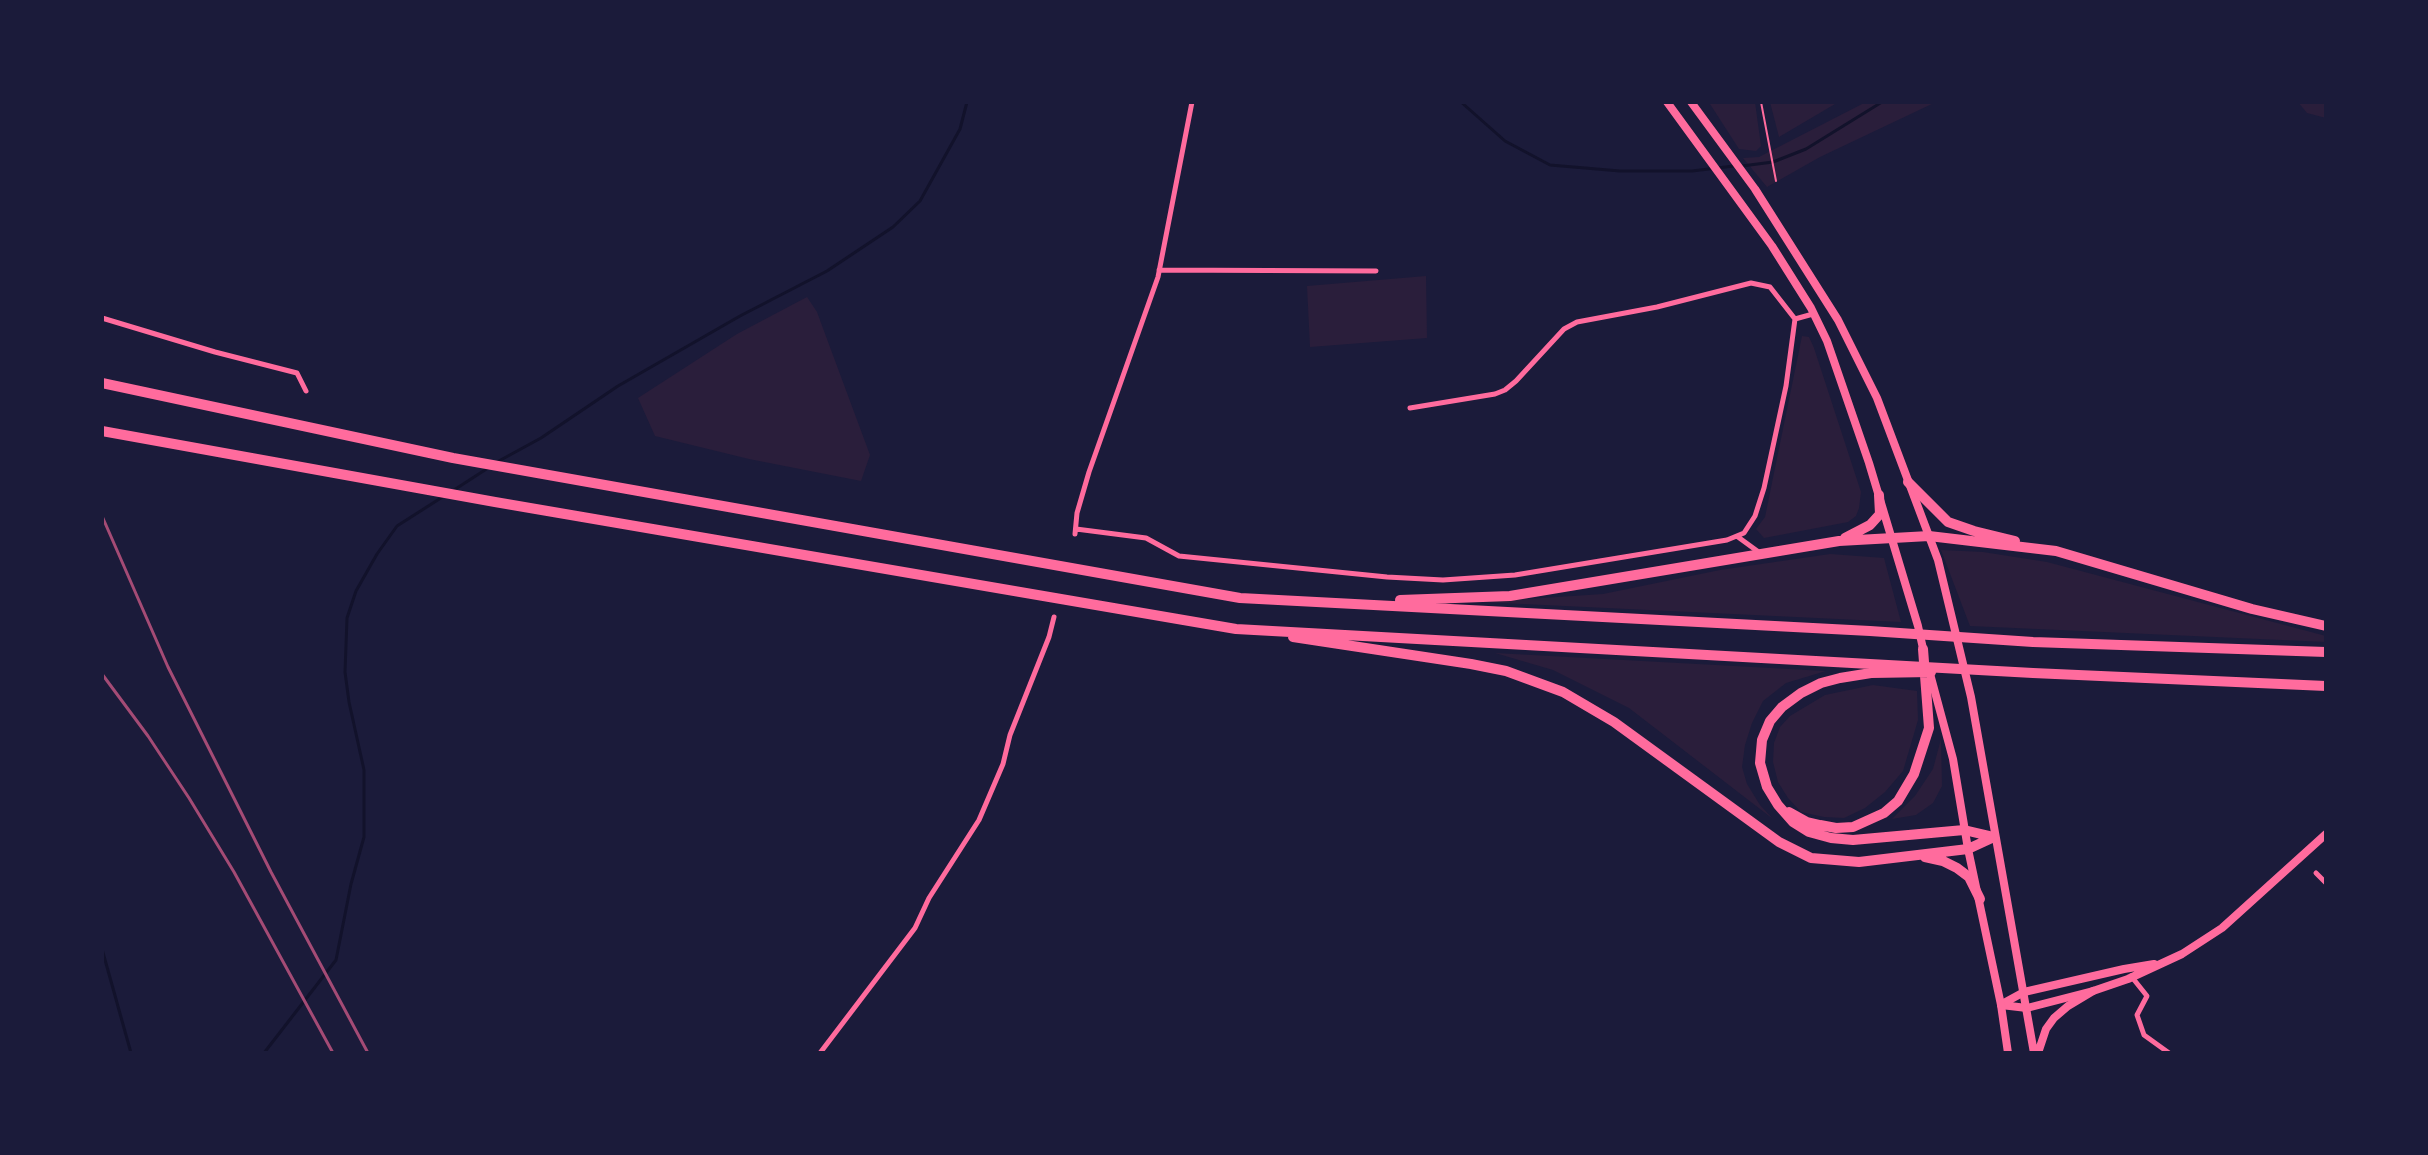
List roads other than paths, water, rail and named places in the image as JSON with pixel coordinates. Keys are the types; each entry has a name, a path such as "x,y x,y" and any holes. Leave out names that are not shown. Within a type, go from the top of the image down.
{"highway":[{"path":"102,383 536,474 1240,598 2033,642 2326,652"},
{"path":"102,431 1236,629 1506,671 1563,692 1592,707 1748,821 1795,852 1811,858 1859,862 1968,849 1994,837"},
{"path":"1908,482 1948,522 1974,531 2056,551 2252,609 2326,626"},
{"path":"1839,541 1870,525 1880,514 1879,495"},
{"path":"1240,598 1414,600 1510,596 1839,541 1892,537 1929,536 2056,551"},
{"path":"1236,629 1870,668 1997,670 2326,686"},
{"path":"1778,805 1807,822 1836,828 1853,827 1884,813 1898,801 1914,774 1929,728 1923,649"},
{"path":"1870,668 1821,683 1782,707 1770,721 1762,740 1760,763 1767,787 1778,805 1793,822 1809,832 1831,838 1853,840 1964,830 1994,837"},
{"path":"1916,855 1943,861 1957,868 1969,877 1980,899"}],"main road":[{"path":"1667,102 1793,277 1827,341 1892,537 1953,759 2008,1053"},
{"path":"1693,104 1755,189 1838,320 1877,398 1938,560 1971,697 1994,837 2036,1053"},
{"path":"2001,1005 2027,1008 2093,991 2132,977 2192,948 2222,928 2326,834"},
{"path":"2001,1005 2024,992 2127,968 2163,963"},
{"path":"2036,1053 2054,1018 2093,991"}],"street":[{"path":"1192,102 1159,270 1089,472 1077,513 1076,532 1146,538 1179,556 1443,580 1515,575 1738,537 1755,516 1764,488 1786,386 1795,319"},
{"path":"1159,270 1376,271"},
{"path":"1410,408 1505,390 1564,329 1577,322 1657,307 1751,283 1770,287 1795,319"},
{"path":"1795,319 1814,314"},
{"path":"102,318 297,373 306,391"},
{"path":"1738,537 1760,554"},
{"path":"820,1053 915,928 929,898 979,820 1003,764 1010,735 1054,617"},
{"path":"2316,873 2326,883"},
{"path":"2127,968 2147,996 2137,1015 2144,1035 2169,1053"}],"waterway":[{"path":"497,462 541,438 618,386 740,316 827,271 893,227 920,201 960,129 967,102"},
{"path":"1461,102 1505,141 1550,165 1620,171 1692,171 1734,166"},
{"path":"1742,166 1773,162 1806,149 1882,102"},
{"path":"454,490 488,468"},
{"path":"264,1053 336,960 364,837 364,770 345,672 347,618 356,591 397,526 444,496"},
{"path":"102,949 131,1053"}],"railway":[{"path":"102,516 168,667 271,872 368,1053"},
{"path":"102,674 189,798 234,872 333,1053"}]}
